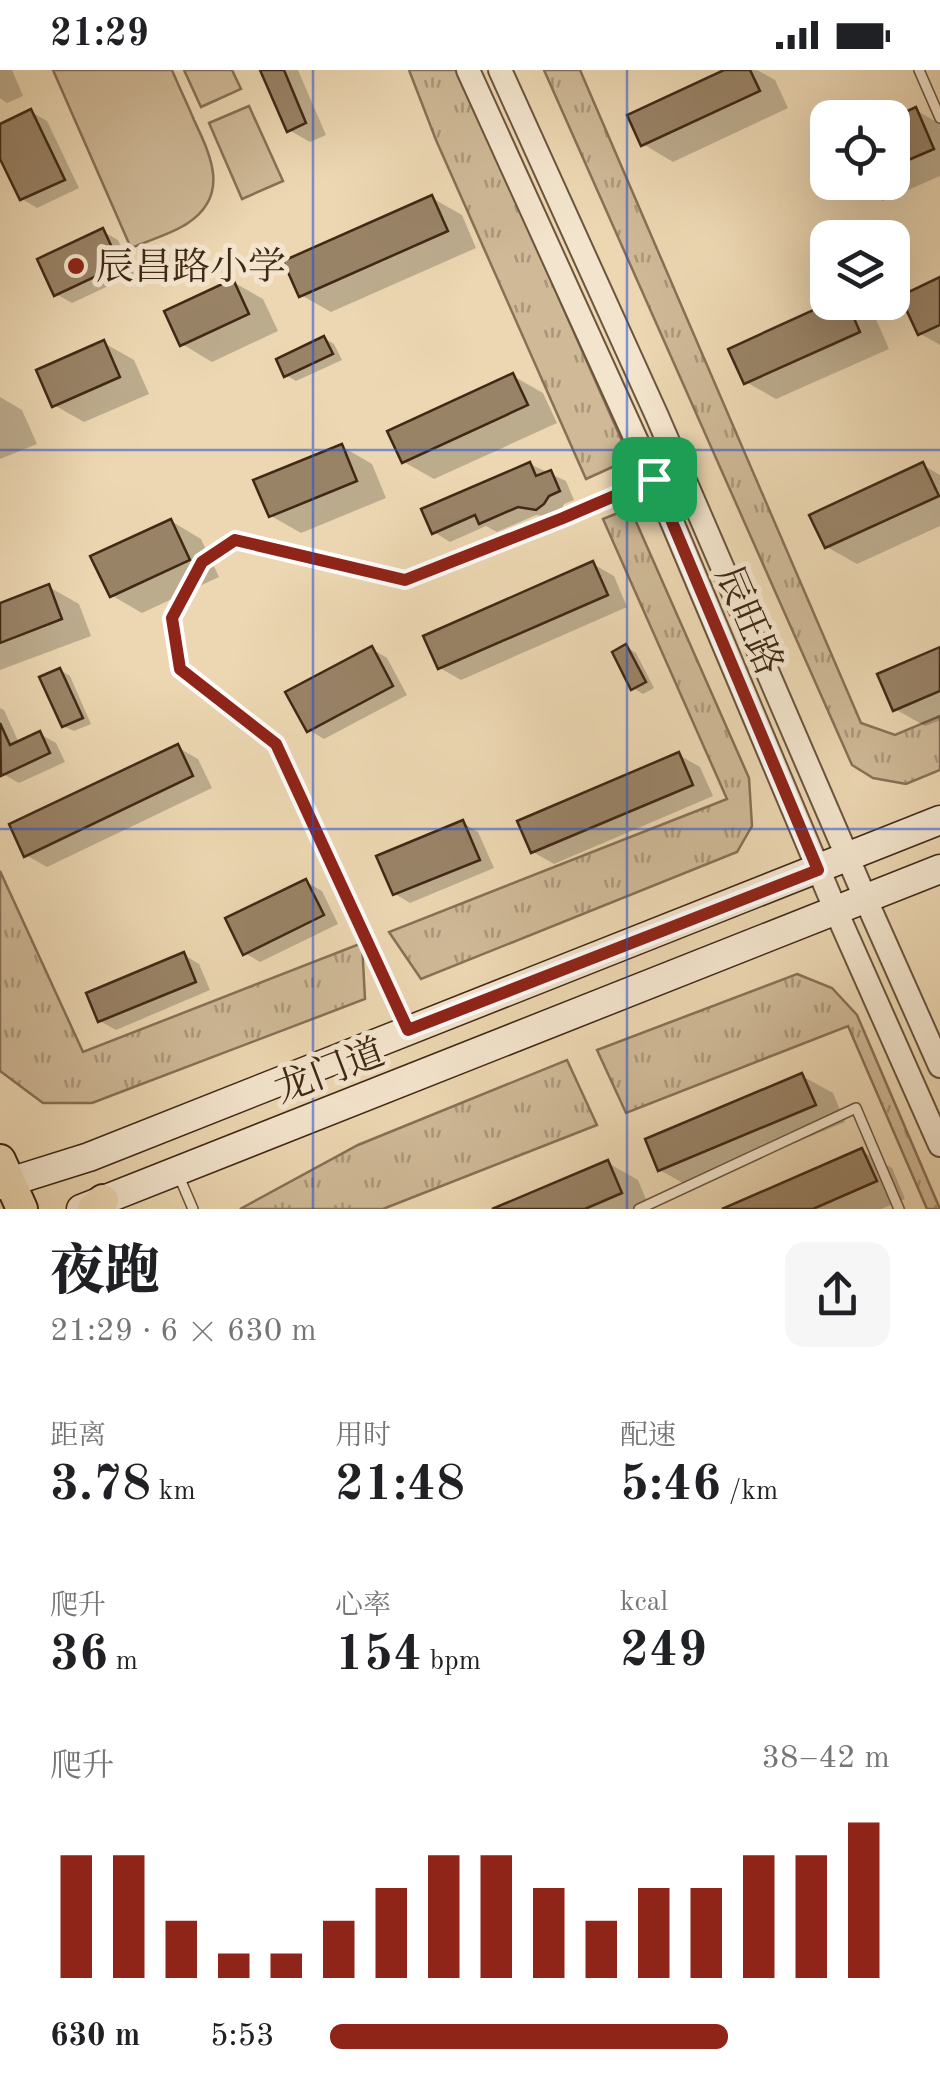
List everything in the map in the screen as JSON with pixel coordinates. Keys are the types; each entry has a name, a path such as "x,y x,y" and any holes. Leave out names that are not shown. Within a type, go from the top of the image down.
{"main road":[{"name":"龙门道","path":"89,1158 934,823"},
{"name":"龙门道","path":"761,894 818,870"},
{"name":"龙门道","path":"66,1209 92,1206 940,870"},
{"path":"9,1187 51,1187 89,1158"},
{"path":"9,1187 28,1161 89,1158"}],"street":[{"name":"辰旺路","path":"468,70 654,479 836,912 940,1144"},
{"name":"辰旺路","path":"500,70 657,416 940,1066"}],"lane":[{"path":"919,70 940,118"},
{"path":"408,1030 276,744 180,669 172,618 202,562 235,540 405,580 563,518"},
{"path":"640,1209 856,1108 899,1209"},
{"path":"177,1172 193,1209"}],"path":[{"path":"563,518 654,479"}],"green space":[{"path":"53,70 172,70 211,161 213,188 201,212 175,230 131,248"},
{"path":"184,70 232,70 241,89 201,107"},
{"path":"409,70 458,70 630,459 586,479 436,140"},
{"path":"544,70 580,70 861,723 895,735 940,716 940,770 906,784 873,778 852,765"},
{"path":"249,106 283,181 242,199 209,123"},
{"path":"630,508 749,778 752,826 737,852 421,979 389,932 727,799 603,519"},
{"path":"0,871 83,1052 362,943 365,999 92,1103 43,1103 0,1071"},
{"path":"797,974 832,988 857,1015 940,1209 927,1209 848,1026 626,1113 597,1050"},
{"path":"567,1060 597,1125 383,1209 240,1209 358,1145"}],"building":[{"path":"260,70 284,70 306,123 287,132"},
{"path":"724,70 750,70 760,91 641,146 627,115"},
{"path":"916,107 934,149 910,159 910,110"},
{"path":"31,109 65,180 20,200 0,159 0,124"},
{"path":"432,195 448,231 299,297 283,261"},
{"path":"103,228 120,265 54,296 37,259"},
{"path":"940,277 940,325 918,335 910,318 910,291"},
{"path":"233,279 249,314 180,346 164,311"},
{"path":"810,312 810,320 855,320 860,332 744,384 728,349"},
{"path":"324,336 333,354 284,377 276,359"},
{"path":"104,340 120,377 52,407 36,370"},
{"path":"513,373 528,405 402,463 387,431"},
{"path":"342,444 357,481 269,517 253,480"},
{"path":"530,462 536,476 551,470 560,491 536,510 518,507 479,524 475,515 432,534 421,509"},
{"path":"923,462 939,496 825,548 809,515"},
{"path":"171,519 190,560 110,597 90,556"},
{"path":"593,561 608,595 438,669 423,636"},
{"path":"49,584 62,619 0,643 0,603"},
{"path":"626,644 646,682 631,690 612,652"},
{"path":"372,646 393,686 307,732 285,692"},
{"path":"940,647 940,691 893,711 877,674"},
{"path":"60,668 83,718 62,727 39,677"},
{"path":"0,723 10,745 40,731 50,753 1,776"},
{"path":"178,744 193,776 24,857 9,824"},
{"path":"679,752 693,785 531,853 517,821"},
{"path":"463,820 480,860 393,895 376,856"},
{"path":"306,879 324,915 243,955 225,918"},
{"path":"184,952 196,982 98,1022 86,993"},
{"path":"802,1073 816,1105 658,1171 645,1139"},
{"path":"862,1148 877,1181 813,1209 722,1209"},
{"path":"608,1160 622,1193 585,1209 492,1209"}],"place":[{"name":"辰昌路小学","path":"76,266"}],"route":[{"path":"654,479 818,870 408,1030 276,744 180,669 172,618 202,562 235,540 405,580 654,479"}]}
